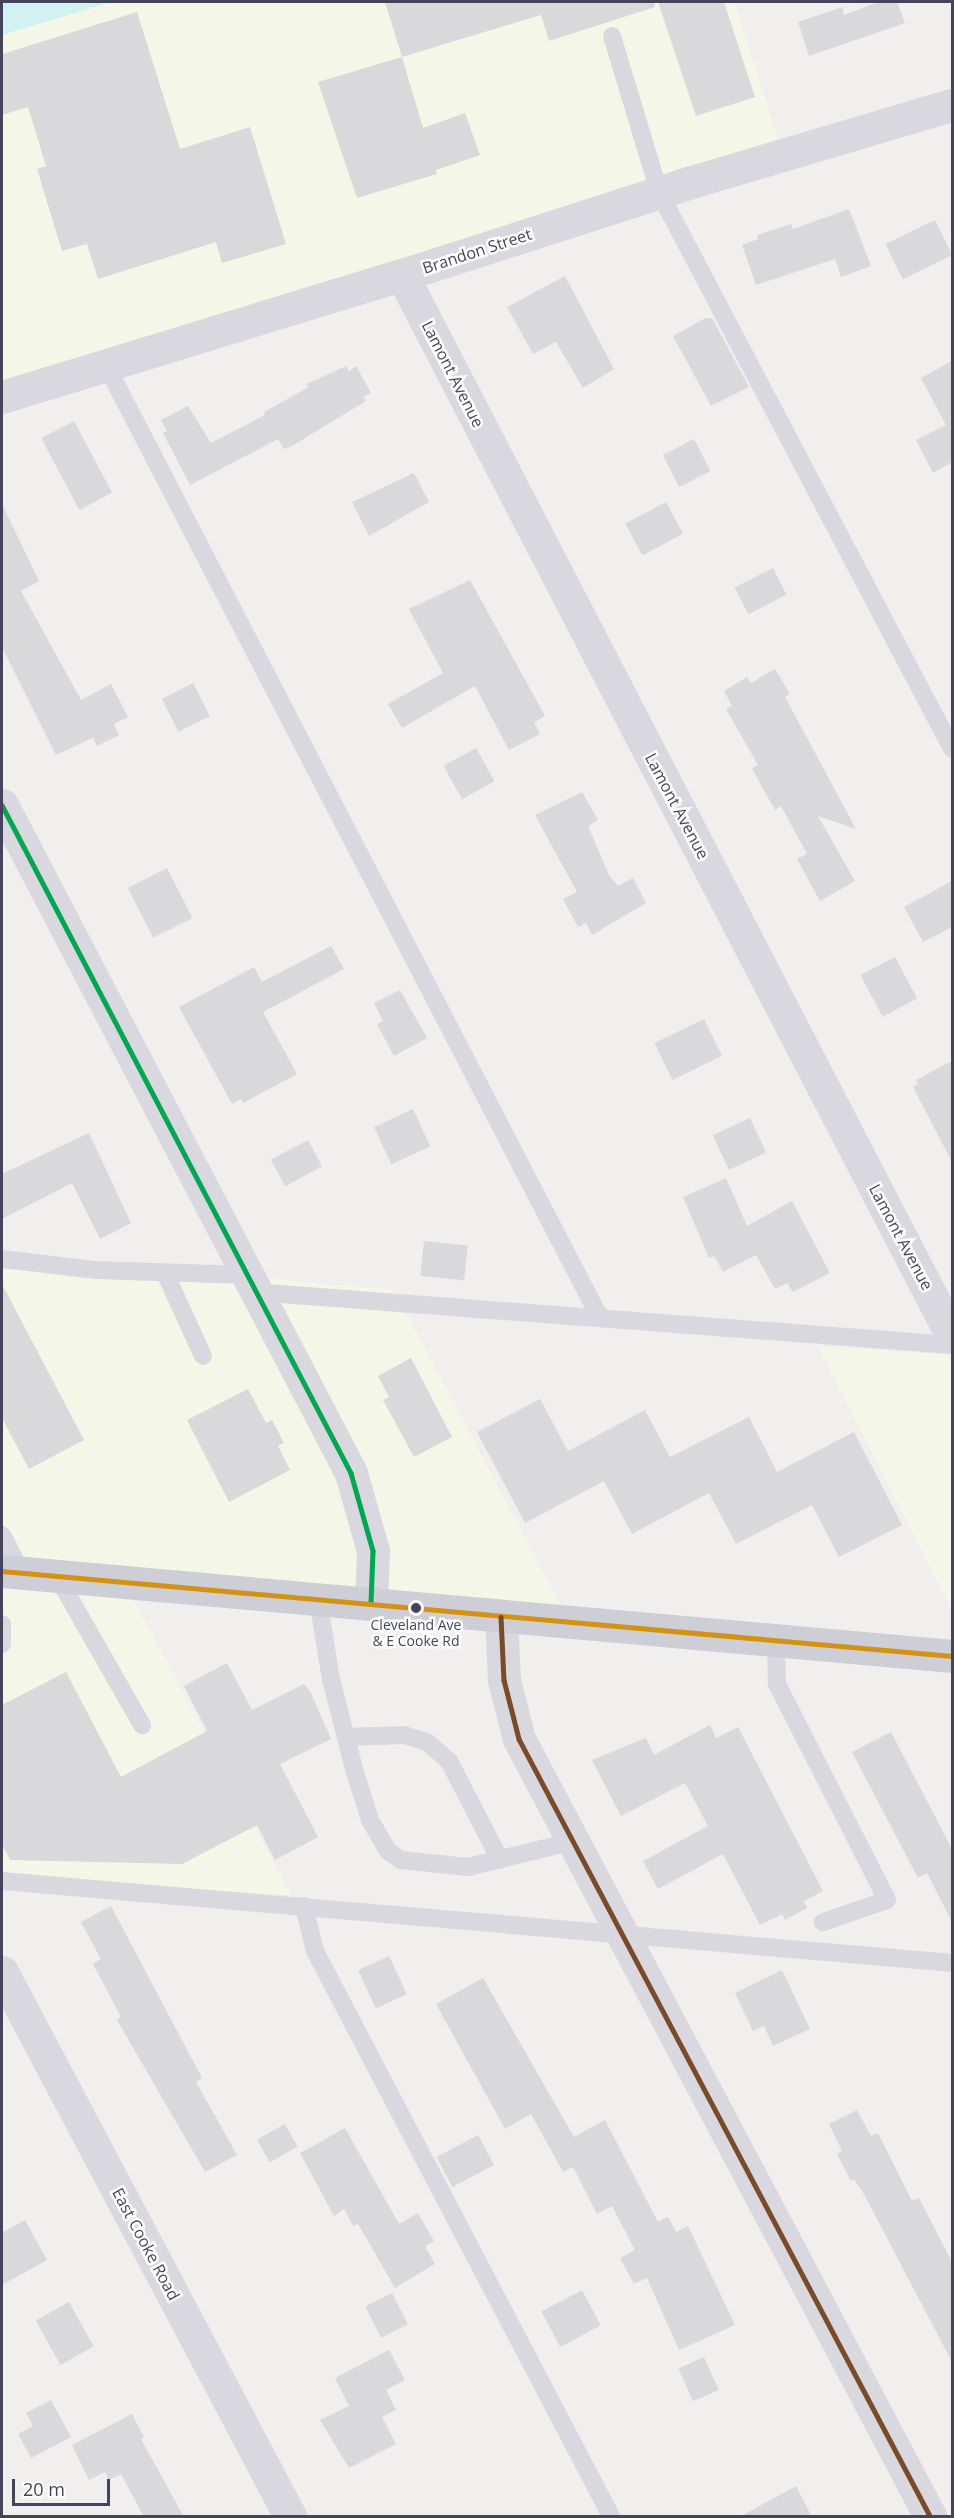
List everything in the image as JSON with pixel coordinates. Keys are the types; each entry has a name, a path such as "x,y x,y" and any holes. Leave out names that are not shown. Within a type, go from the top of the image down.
{"main road":[{"path":"12,1572 501,1617 776,1638 952,1656"}],"street":[{"name":"Brandon Street","path":"2,397 402,275 659,192 952,105"},
{"name":"Lamont Avenue","path":"402,275 952,1336"},
{"path":"2,805 250,1284 351,1473 367,1518 373,1551 371,1604"},
{"path":"501,1617 509,1709 519,1739 930,2517"},
{"name":"East Cooke Road","path":"2,1972 290,2517"}],"lane":[{"path":"612,36 659,192 952,749"},
{"path":"106,365 600,1318"},
{"path":"2,1259 96,1270 165,1273 250,1284 600,1318 952,1345"},
{"path":"165,1273 203,1356"},
{"path":"2,1535 12,1572"},
{"path":"57,1576 142,1725"},
{"path":"318,1599 346,1737 370,1820 388,1851 401,1860 468,1867 574,1841"},
{"path":"2,1624 2,1644"},
{"path":"776,1638 777,1684 887,1900 823,1922"},
{"path":"346,1737 404,1735 427,1742 449,1761 500,1860"},
{"path":"2,1881 952,1963"},
{"path":"303,1906 315,1951 611,2517"}],"shaded area":[{"path":"2,2 111,2 2,35"},
{"path":"111,2 734,2 787,167 2,395 2,35"},
{"path":"2,1256 394,1290 570,1624 126,1586 291,1895 2,1882"},
{"path":"818,1346 952,1355 952,1610"}],"building":[{"path":"385,2 654,2 655,7 549,41 541,15 402,57"},
{"path":"658,2 724,2 755,97 696,116"},
{"path":"879,2 897,2 905,23 809,56 798,22 842,7 844,15"},
{"path":"137,12 180,149 250,127 286,244 222,263 216,242 98,279 87,244 62,251 37,169 46,166 28,107 2,115 2,54"},
{"path":"402,57 423,128 465,113 480,155 436,170 437,174 357,198 318,82"},
{"path":"849,209 871,266 841,277 835,259 756,285 742,245 758,239 757,235 791,224 793,229"},
{"path":"935,220 952,255 903,279 886,244"},
{"path":"565,276 614,369 583,388 556,342 533,354 507,307"},
{"path":"706,318 712,318 749,387 711,406 673,336"},
{"path":"952,361 952,462 933,473 916,440 946,425 921,378"},
{"path":"346,366 349,371 356,366 371,393 363,397 366,401 292,446 284,449 278,439 190,485 163,433 167,431 161,420 188,406 211,443 265,415 264,412 309,387 307,384"},
{"path":"74,421 112,493 79,510 41,438"},
{"path":"694,439 710,471 679,487 663,455"},
{"path":"414,473 429,502 369,536 352,502"},
{"path":"666,502 683,534 642,555 625,524"},
{"path":"2,504 39,581 21,591 81,700 111,684 128,717 114,724 119,735 97,746 93,738 56,755 2,647"},
{"path":"773,568 787,595 748,614 735,588"},
{"path":"470,580 545,716 534,722 540,734 509,750 475,686 402,728 388,704 443,673 409,609"},
{"path":"775,669 790,694 785,697 856,829 818,816 855,881 820,901 797,859 807,854 781,806 775,810 762,787 752,768 758,765 726,709 732,706 724,691 747,677 751,683"},
{"path":"193,683 210,716 179,732 162,699"},
{"path":"476,748 494,781 462,799 444,766"},
{"path":"582,792 598,820 588,826 609,875 618,886 633,878 646,903 592,935 586,923 578,927 563,899 577,892 535,815"},
{"path":"167,868 192,918 153,938 128,888"},
{"path":"952,881 952,927 923,942 904,907"},
{"path":"331,946 344,969 263,1012 297,1074 243,1103 241,1099 232,1104 179,1007 254,967 262,982"},
{"path":"895,957 917,998 883,1017 861,975"},
{"path":"400,990 427,1038 394,1056 377,1024 383,1021 374,1003"},
{"path":"704,1019 722,1056 673,1080 655,1043"},
{"path":"952,1061 952,1162 913,1087 918,1084 916,1080"},
{"path":"413,1109 430,1146 391,1164 374,1127"},
{"path":"750,1118 766,1152 729,1170 713,1135"},
{"path":"89,1133 131,1223 100,1239 72,1183 2,1219 2,1174"},
{"path":"308,1140 322,1166 285,1186 271,1160"},
{"path":"726,1178 747,1226 792,1201 830,1273 793,1292 787,1283 775,1289 756,1255 723,1272 714,1256 709,1258 683,1197"},
{"path":"424,1241 468,1246 464,1280 420,1276"},
{"path":"2,1284 84,1440 29,1469 2,1418"},
{"path":"411,1358 452,1437 414,1457 383,1400 389,1397 378,1376"},
{"path":"248,1389 266,1423 272,1420 284,1443 278,1446 290,1470 229,1502 187,1420"},
{"path":"540,1399 568,1451 645,1410 670,1457 749,1417 777,1472 854,1432 902,1525 839,1557 812,1505 736,1544 709,1493 632,1534 604,1481 525,1523 477,1432"},
{"path":"227,1663 252,1710 304,1684 311,1693 331,1739 280,1764 318,1837 275,1860 257,1825 182,1864 10,1860 2,1844 2,1705 66,1672 121,1777 207,1731 184,1686"},
{"path":"710,1725 716,1738 738,1727 823,1891 804,1901 807,1908 785,1920 782,1914 760,1925 723,1854 658,1889 643,1861 708,1826 685,1783 621,1816 592,1760 646,1738 654,1755"},
{"path":"891,1732 952,1849 952,1922 927,1873 918,1878 852,1752"},
{"path":"111,1906 202,2078 196,2082 237,2155 205,2172 117,2020 121,2017 93,1964 101,1959 81,1922"},
{"path":"389,1956 407,1994 376,2008 358,1970"},
{"path":"782,1970 810,2029 773,2046 764,2026 753,2031 735,1993"},
{"path":"483,1978 574,2137 605,2120 658,2222 668,2217 676,2232 688,2226 735,2325 679,2350 647,2278 634,2284 620,2258 635,2250 612,2206 597,2214 573,2167 563,2172 531,2114 505,2129 436,2004"},
{"path":"857,2110 871,2136 878,2133 912,2201 919,2198 952,2262 952,2362 865,2196 854,2179 851,2181 837,2154 842,2151 829,2124"},
{"path":"285,2124 298,2147 270,2162 257,2140"},
{"path":"345,2128 399,2224 418,2213 434,2241 425,2246 435,2264 395,2288 358,2224 353,2226 344,2209 334,2216 300,2153"},
{"path":"478,2135 494,2165 452,2187 437,2157"},
{"path":"25,2220 47,2260 2,2285 2,2233"},
{"path":"582,2290 601,2325 560,2347 541,2312"},
{"path":"392,2293 408,2324 381,2338 365,2307"},
{"path":"69,2302 94,2347 60,2365 36,2320"},
{"path":"389,2350 405,2380 386,2390 396,2410 382,2417 396,2444 349,2468 320,2420 349,2406 335,2378"},
{"path":"704,2357 719,2390 693,2401 678,2368"},
{"path":"51,2400 71,2437 31,2458 18,2434 33,2426 26,2413"},
{"path":"132,2414 144,2437 141,2439 184,2517 144,2517 121,2474 109,2480 105,2472 89,2480 72,2445"},
{"path":"796,2486 812,2517 739,2517"}],"transit line":[{"path":"2,805 351,1473 373,1551 371,1604"},
{"path":"2,1571 952,1656"},
{"path":"501,1617 504,1680 519,1739 930,2516"}],"place":[{"name":"Cleveland Ave & E Cooke Rd","path":"416,1608"}]}
